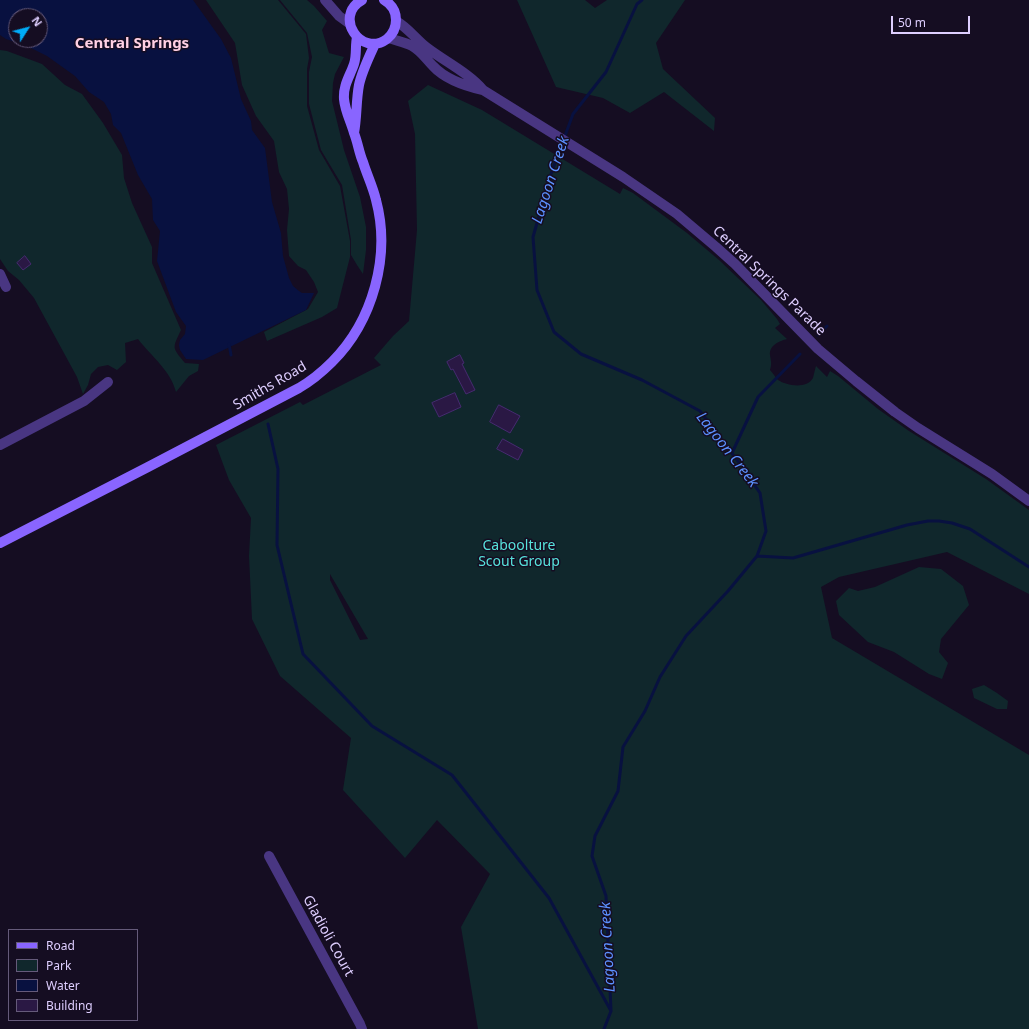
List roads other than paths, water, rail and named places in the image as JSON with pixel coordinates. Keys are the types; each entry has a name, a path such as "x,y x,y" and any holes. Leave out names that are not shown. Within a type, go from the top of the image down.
{"main road":[{"path":"358,1 350,16 352,31 362,41 375,44 389,38 395,28 396,21 394,10 389,2"},
{"name":"Smiths Road","path":"0,543 282,398 310,381 332,362 357,330 369,305 377,280 381,252 380,224 376,200 362,162 345,105 344,92 346,82 354,65 357,37"},
{"name":"Smiths Road","path":"354,133 359,85 367,61 375,44"}],"street":[{"path":"325,0 339,16 350,24"},
{"name":"Central Springs Parade","path":"396,21 402,24 419,42 476,82 483,90 646,192 677,214 755,284 818,349 874,396 918,428 992,474 1029,501"},
{"name":"Central Springs Parade","path":"389,38 413,46 420,51 440,73 448,78 473,88 483,90"},
{"path":"0,274 6,287"},
{"path":"0,445 84,402 108,382"},
{"name":"Gladioli Court","path":"269,856 362,1029"}],"water":[{"path":"0,0 193,0 221,39 231,58 241,99 251,121 252,130 265,148 272,202 281,233 283,256 289,278 293,286 302,293 314,293 306,310 203,360 186,359 180,350 179,345 180,340 185,334 186,326 176,312 157,261 160,231 153,220 152,199 138,175 121,133 113,125 111,114 104,102 89,92 75,76 47,56 31,48 48,48 48,8 8,8 8,40 0,35"}],"waterway":[{"name":"Lagoon Creek","path":"604,1029 611,1011 606,896 592,856 595,836 618,791 623,747 645,711 660,677 686,636 728,591 757,556 766,531 760,493 700,411 642,380 581,354 554,332 537,290 533,237 551,174 573,114 606,72 637,4 642,0"},
{"path":"818,335 827,326"},
{"path":"229,344 231,355"},
{"path":"732,453 758,397 800,354"},
{"path":"268,424 278,469 277,545 303,654 372,726 452,775 549,898 611,1011"},
{"path":"757,556 793,558 907,525 928,521 939,521 952,523 970,529 1029,567"}],"district":[{"name":"Central Springs","path":"132,44"}],"park label":[{"name":"Caboolture Scout Group","path":"519,554"}]}
